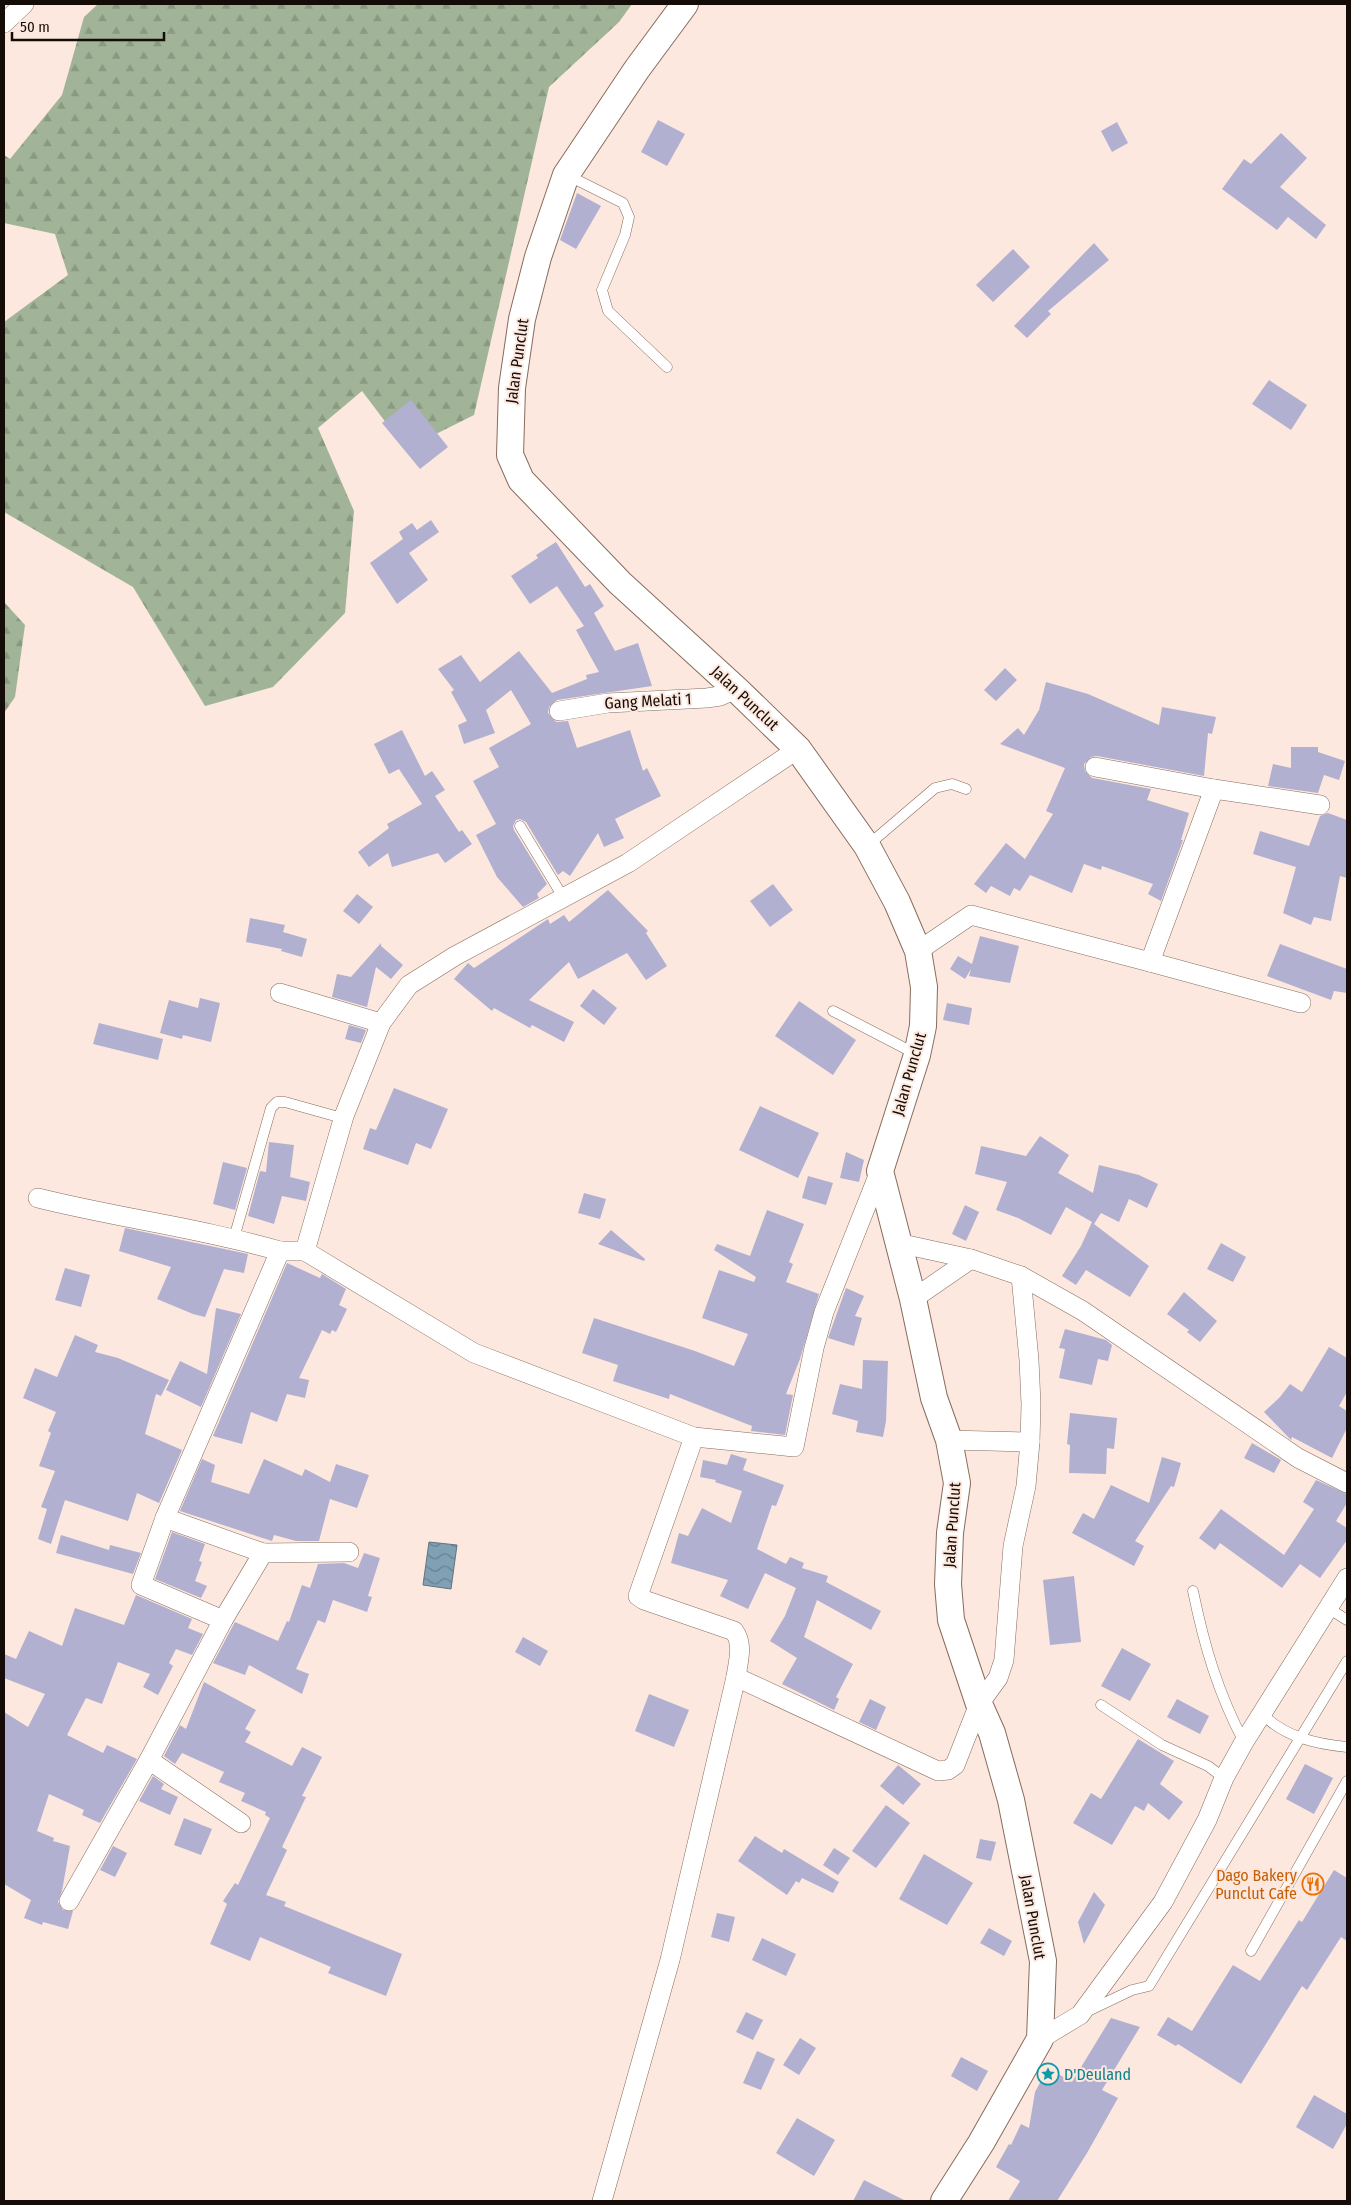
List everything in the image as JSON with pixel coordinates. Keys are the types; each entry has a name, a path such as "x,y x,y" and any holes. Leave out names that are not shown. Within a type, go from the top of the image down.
{"main road":[{"name":"Jalan Punclut","path":"685,4 637,69 566,175 538,256 522,319 512,388 510,455 521,480 620,583 736,689 798,749 867,846 897,902 918,951 924,987 923,1026 917,1055 880,1171 913,1299 934,1398 949,1440 957,1483 950,1541 948,1584 951,1620 979,1704 992,1733 1011,1800 1042,1961 1040,2039 981,2143 944,2201"}],"street":[{"path":"4,23 24,4"},
{"name":"Gang Melati 1","path":"558,711 608,703 707,698 720,696 736,689"},
{"path":"305,1252 344,1116 382,1022 409,985 455,956 628,863 798,749"},
{"path":"1095,766 1214,789 1320,805"},
{"path":"1150,962 1214,789"},
{"path":"918,951 971,915 1301,1003"},
{"path":"280,994 382,1022"},
{"path":"38,1198 87,1210 234,1238 280,1250 305,1252 474,1353 694,1437 794,1447 814,1348 824,1312 880,1171"},
{"path":"898,1243 971,1259 1022,1276 1083,1311 1298,1458 1347,1484"},
{"path":"224,1620 142,1585 165,1518 280,1250"},
{"path":"913,1299 971,1259"},
{"path":"736,1677 938,1771 948,1770 955,1765 979,1704 998,1678 1004,1660 1013,1546 1026,1486 1030,1442 1029,1360 1022,1276"},
{"path":"602,2201 670,1960 736,1677 740,1644 739,1637 734,1631 644,1600 638,1596 694,1437"},
{"path":"949,1440 1030,1442"},
{"path":"165,1518 263,1554 349,1552"},
{"path":"68,1901 149,1760 224,1620 263,1554"},
{"path":"1040,2039 1080,2015 1163,1902 1207,1820 1224,1778 1244,1742 1347,1578"},
{"path":"149,1760 240,1823"}],"lane":[{"path":"566,175 623,203 628,216 625,235 602,290 608,311 667,367"},
{"path":"867,846 935,788 952,784 966,789"},
{"path":"520,826 563,897"},
{"path":"833,1011 917,1055"},
{"path":"234,1238 259,1144 271,1108 278,1102 286,1102 335,1116 344,1116"},
{"path":"1193,1591 1202,1634 1220,1691 1244,1742"},
{"path":"1328,1608 1347,1620"},
{"path":"1080,2015 1132,1990 1149,1986 1347,1661"},
{"path":"1102,1704 1162,1745 1208,1766 1224,1778"},
{"path":"1262,1714 1270,1722 1299,1738 1347,1747"},
{"path":"1251,1950 1347,1781"}],"green space":[{"path":"98,4 632,4 619,22 549,87 474,415 406,449 362,391 318,428 354,511 345,613 273,687 205,706 133,587 4,512 4,322 68,275 55,234 4,223 4,155 10,159 62,95 84,17"},
{"path":"4,602 25,625 15,697 4,713"}],"water":[{"path":"429,1542 457,1545 451,1589 423,1585"}],"building":[{"path":"658,120 685,134 667,166 641,152"},
{"path":"1117,122 1128,143 1112,152 1101,131"},
{"path":"1281,133 1307,158 1280,187 1326,225 1316,239 1288,217 1277,230 1222,189 1244,159 1251,164"},
{"path":"577,193 601,206 576,249 560,240"},
{"path":"1094,243 1109,260 1048,311 1051,314 1027,338 1014,326"},
{"path":"1013,249 1030,267 993,302 976,285"},
{"path":"1269,380 1307,405 1291,430 1252,404"},
{"path":"411,400 448,447 420,469 382,423"},
{"path":"431,520 439,532 409,553 428,580 397,604 370,563 403,539 399,532 412,523 417,530"},
{"path":"556,542 585,587 590,584 604,606 594,613 615,651 638,643 652,686 557,700 549,707 548,713 556,722 568,721 577,748 630,730 643,771 647,768 661,796 615,819 624,838 604,847 598,833 570,876 563,871 558,875 526,822 520,819 516,820 513,826 514,830 547,884 537,894 539,898 523,907 497,877 476,835 496,824 473,781 499,767 489,748 531,724 511,690 486,710 495,733 464,744 458,725 467,721 451,692 454,690 438,669 461,655 480,682 519,651 552,693 587,679 586,675 599,672 576,630 584,626 557,586 530,604 511,576 538,558 536,555"},
{"path":"1005,668 1017,680 996,701 984,690"},
{"path":"1046,682 1088,694 1159,725 1162,707 1216,717 1212,734 1208,733 1204,776 1097,756 1091,757 1084,764 1085,771 1092,778 1151,789 1147,800 1189,813 1181,840 1183,840 1161,901 1148,894 1153,884 1102,866 1101,870 1084,864 1072,893 1030,875 1020,891 1014,888 1010,896 991,886 986,893 974,884 1006,843 1025,859 1053,814 1046,811 1065,768 1000,744 1018,728 1024,735 1039,710"},
{"path":"402,730 425,776 432,771 445,790 435,796 459,832 462,830 472,844 445,863 438,853 392,867 388,853 369,867 358,852 389,828 387,824 422,804 399,769 389,774 374,744"},
{"path":"1291,747 1318,747 1318,752 1345,761 1339,780 1324,775 1318,793 1268,786 1273,764 1291,768"},
{"path":"1328,813 1347,820 1347,878 1340,876 1331,921 1314,917 1311,925 1283,913 1296,867 1253,854 1260,831 1309,846 1320,816"},
{"path":"773,884 793,910 770,927 750,901"},
{"path":"608,890 648,931 646,933 667,966 646,980 627,953 578,979 569,962 529,1000 574,1022 564,1042 532,1025 530,1028 494,1008 492,1011 454,979 468,963 474,968 548,919 550,924 564,915 569,922"},
{"path":"357,894 373,907 359,924 343,911"},
{"path":"250,918 285,925 283,932 307,939 302,957 281,951 282,949 246,942"},
{"path":"980,936 1019,946 1010,983 969,976 971,969 965,979 950,969 958,956 972,964"},
{"path":"381,943 381,946 403,965 391,979 376,967 367,1007 332,997 337,974 351,977"},
{"path":"1280,944 1347,969 1347,993 1334,991 1331,1000 1267,976"},
{"path":"593,989 617,1008 604,1025 580,1006"},
{"path":"200,998 220,1003 211,1042 183,1035 182,1039 160,1033 169,1000 198,1008"},
{"path":"799,1001 856,1040 833,1075 775,1036"},
{"path":"947,1003 972,1008 969,1025 943,1020"},
{"path":"99,1023 163,1039 158,1060 93,1044"},
{"path":"349,1025 366,1030 361,1043 345,1039"},
{"path":"394,1088 448,1109 431,1149 416,1143 408,1165 363,1149 370,1128 376,1130"},
{"path":"760,1106 819,1133 798,1178 739,1150"},
{"path":"1040,1136 1069,1155 1058,1173 1093,1193 1099,1165 1139,1175 1158,1184 1147,1208 1129,1199 1119,1222 1101,1213 1094,1224 1149,1266 1130,1297 1086,1270 1076,1285 1062,1276 1081,1246 1092,1222 1066,1207 1051,1235 1018,1218 996,1210 1007,1182 975,1174 981,1146 1026,1156"},
{"path":"269,1142 294,1145 290,1177 310,1182 306,1201 282,1196 274,1224 248,1216 260,1171 266,1172"},
{"path":"846,1152 864,1160 859,1182 840,1178"},
{"path":"223,1162 247,1168 235,1210 213,1204"},
{"path":"808,1176 833,1183 826,1205 802,1198"},
{"path":"584,1193 606,1199 600,1219 578,1213"},
{"path":"965,1205 979,1212 966,1241 952,1234"},
{"path":"767,1210 804,1224 789,1262 793,1264 786,1282 819,1294 800,1359 786,1394 793,1395 785,1435 751,1431 752,1426 670,1394 669,1399 613,1381 618,1365 582,1353 594,1318 695,1351 734,1366 748,1334 702,1318 719,1270 754,1282 756,1277 714,1250 717,1244 750,1256"},
{"path":"125,1228 248,1254 244,1273 224,1269 205,1317 193,1314 157,1299 171,1267 119,1251"},
{"path":"611,1230 645,1259 644,1261 598,1244"},
{"path":"1221,1243 1246,1257 1233,1282 1207,1269"},
{"path":"287,1263 320,1278 322,1274 346,1289 339,1305 347,1309 336,1332 332,1330 330,1334 322,1330 299,1378 309,1380 305,1398 287,1394 277,1422 251,1412 242,1444 213,1436"},
{"path":"65,1268 90,1275 81,1307 55,1300"},
{"path":"846,1288 864,1296 855,1316 862,1318 854,1346 828,1338"},
{"path":"1184,1292 1217,1321 1200,1342 1187,1332 1189,1330 1167,1314"},
{"path":"216,1308 241,1314 201,1407 166,1390 180,1361 207,1374"},
{"path":"1065,1329 1106,1340 1112,1345 1108,1361 1098,1359 1092,1385 1059,1378 1065,1349 1059,1348"},
{"path":"75,1335 98,1345 95,1352 118,1358 169,1380 161,1396 156,1394 145,1434 182,1450 159,1503 137,1493 128,1521 65,1500 51,1544 38,1539 47,1509 41,1507 55,1471 39,1466 51,1433 48,1431 56,1412 23,1398 35,1368 57,1377"},
{"path":"1329,1347 1347,1358 1347,1392 1339,1406 1347,1411 1347,1428 1332,1458 1292,1437 1291,1440 1264,1412 1280,1397 1290,1384 1302,1392"},
{"path":"863,1360 888,1361 886,1421 883,1437 856,1432 858,1421 832,1414 840,1384 862,1389"},
{"path":"1070,1413 1117,1418 1114,1449 1107,1448 1106,1474 1069,1473 1070,1445 1067,1444"},
{"path":"1252,1443 1281,1460 1274,1473 1244,1458"},
{"path":"731,1454 747,1459 743,1470 784,1485 776,1506 772,1505 757,1549 786,1564 790,1557 804,1563 802,1568 828,1576 826,1582 881,1611 871,1630 817,1600 804,1637 853,1664 836,1697 839,1699 834,1710 782,1684 797,1658 770,1641 785,1616 796,1588 765,1573 748,1609 720,1596 728,1580 671,1563 679,1533 688,1536 702,1508 731,1523 742,1491 715,1482 716,1480 700,1477 703,1460 727,1465"},
{"path":"1162,1457 1181,1463 1174,1487 1171,1486 1135,1541 1144,1546 1134,1566 1072,1533 1083,1513 1094,1519 1111,1485 1149,1503"},
{"path":"202,1459 215,1465 211,1482 249,1494 264,1459 302,1476 305,1469 330,1482 336,1464 369,1475 357,1508 330,1499 319,1541 296,1541 274,1535 272,1541 180,1511"},
{"path":"1316,1480 1347,1494 1347,1503 1336,1521 1347,1528 1347,1540 1320,1578 1300,1564 1282,1588 1220,1543 1215,1550 1199,1538 1221,1509 1284,1555 1314,1509 1303,1502"},
{"path":"172,1532 205,1544 199,1561 202,1562 195,1581 207,1586 201,1598 155,1579"},
{"path":"61,1535 109,1550 110,1545 141,1553 133,1574 56,1553"},
{"path":"364,1553 380,1558 368,1596 372,1597 367,1612 333,1600 325,1623 318,1620 296,1669 309,1674 302,1694 249,1665 245,1675 213,1663 235,1622 278,1641 287,1621 289,1622 302,1585 310,1588 318,1564 344,1563 358,1568"},
{"path":"1074,1576 1081,1642 1050,1645 1043,1580"},
{"path":"136,1595 192,1619 188,1628 203,1634 192,1655 176,1649 169,1663 173,1666 158,1695 143,1687 150,1674 118,1662 102,1704 86,1698 67,1735 103,1753 107,1745 137,1759 100,1823 82,1815 84,1810 49,1794 37,1831 54,1838 53,1841 70,1846 62,1891 58,1902 63,1910 73,1911 68,1929 43,1922 42,1925 24,1918 31,1900 4,1884 4,1712 28,1727 45,1694 4,1678 4,1654 16,1659 29,1631 62,1646 75,1608 124,1625"},
{"path":"523,1637 548,1651 540,1666 515,1652"},
{"path":"1122,1648 1151,1664 1130,1701 1101,1686"},
{"path":"204,1682 256,1710 245,1729 251,1732 245,1742 292,1766 302,1747 322,1757 302,1796 306,1797 282,1847 287,1850 266,1895 286,1902 284,1906 402,1954 386,1996 328,1973 331,1967 260,1937 250,1961 210,1944 227,1904 223,1901 235,1883 238,1885 270,1818 265,1815 266,1812 241,1801 245,1793 219,1782 224,1772 182,1753 175,1764 164,1756 180,1725 186,1729"},
{"path":"649,1694 689,1710 674,1747 635,1731"},
{"path":"870,1699 886,1707 876,1730 859,1722"},
{"path":"1177,1699 1209,1716 1200,1734 1167,1717"},
{"path":"1138,1739 1174,1761 1160,1784 1183,1802 1169,1820 1148,1803 1144,1811 1135,1806 1112,1845 1073,1823 1091,1793 1101,1799"},
{"path":"1305,1764 1333,1778 1314,1814 1286,1799"},
{"path":"898,1765 921,1784 903,1805 880,1786"},
{"path":"153,1776 164,1784 161,1789 178,1797 170,1815 139,1801"},
{"path":"886,1805 910,1823 876,1868 852,1851"},
{"path":"184,1818 212,1829 201,1855 174,1845"},
{"path":"755,1836 782,1853 784,1849 839,1882 833,1893 802,1878 799,1883 796,1881 787,1895 738,1861"},
{"path":"980,1839 996,1842 991,1861 976,1858"},
{"path":"113,1846 127,1853 115,1877 100,1870"},
{"path":"834,1848 850,1858 838,1875 823,1865"},
{"path":"924,1854 973,1883 947,1925 899,1899"},
{"path":"1334,1870 1347,1878 1347,1941 1341,1937 1307,1990 1302,1986 1241,2084 1178,2044 1176,2046 1157,2035 1168,2017 1192,2031 1233,1965 1260,1981 1299,1920 1302,1922"},
{"path":"1094,1892 1105,1905 1084,1944 1078,1922"},
{"path":"717,1913 735,1917 729,1942 711,1937"},
{"path":"989,1928 1012,1941 1004,1956 980,1943"},
{"path":"762,1938 796,1954 786,1976 752,1960"},
{"path":"746,2012 763,2020 753,2040 736,2032"},
{"path":"1111,2018 1140,2027 1102,2090 1118,2098 1057,2201 1008,2201 1020,2181 996,2167 1009,2144 1011,2145 1021,2124 1029,2128 1035,2092 1048,2068 1072,2082"},
{"path":"800,2038 816,2048 799,2075 783,2065"},
{"path":"757,2051 775,2059 761,2090 743,2083"},
{"path":"961,2057 988,2071 977,2091 951,2076"},
{"path":"1314,2095 1347,2114 1347,2124 1333,2149 1296,2127"},
{"path":"797,2118 835,2140 814,2176 776,2153"},
{"path":"864,2180 906,2201 853,2201"}],"place":[{"name":"Dago Bakery Punclut Cafe","path":"1313,1884"},
{"name":"D'Deuland","path":"1048,2074"}]}
